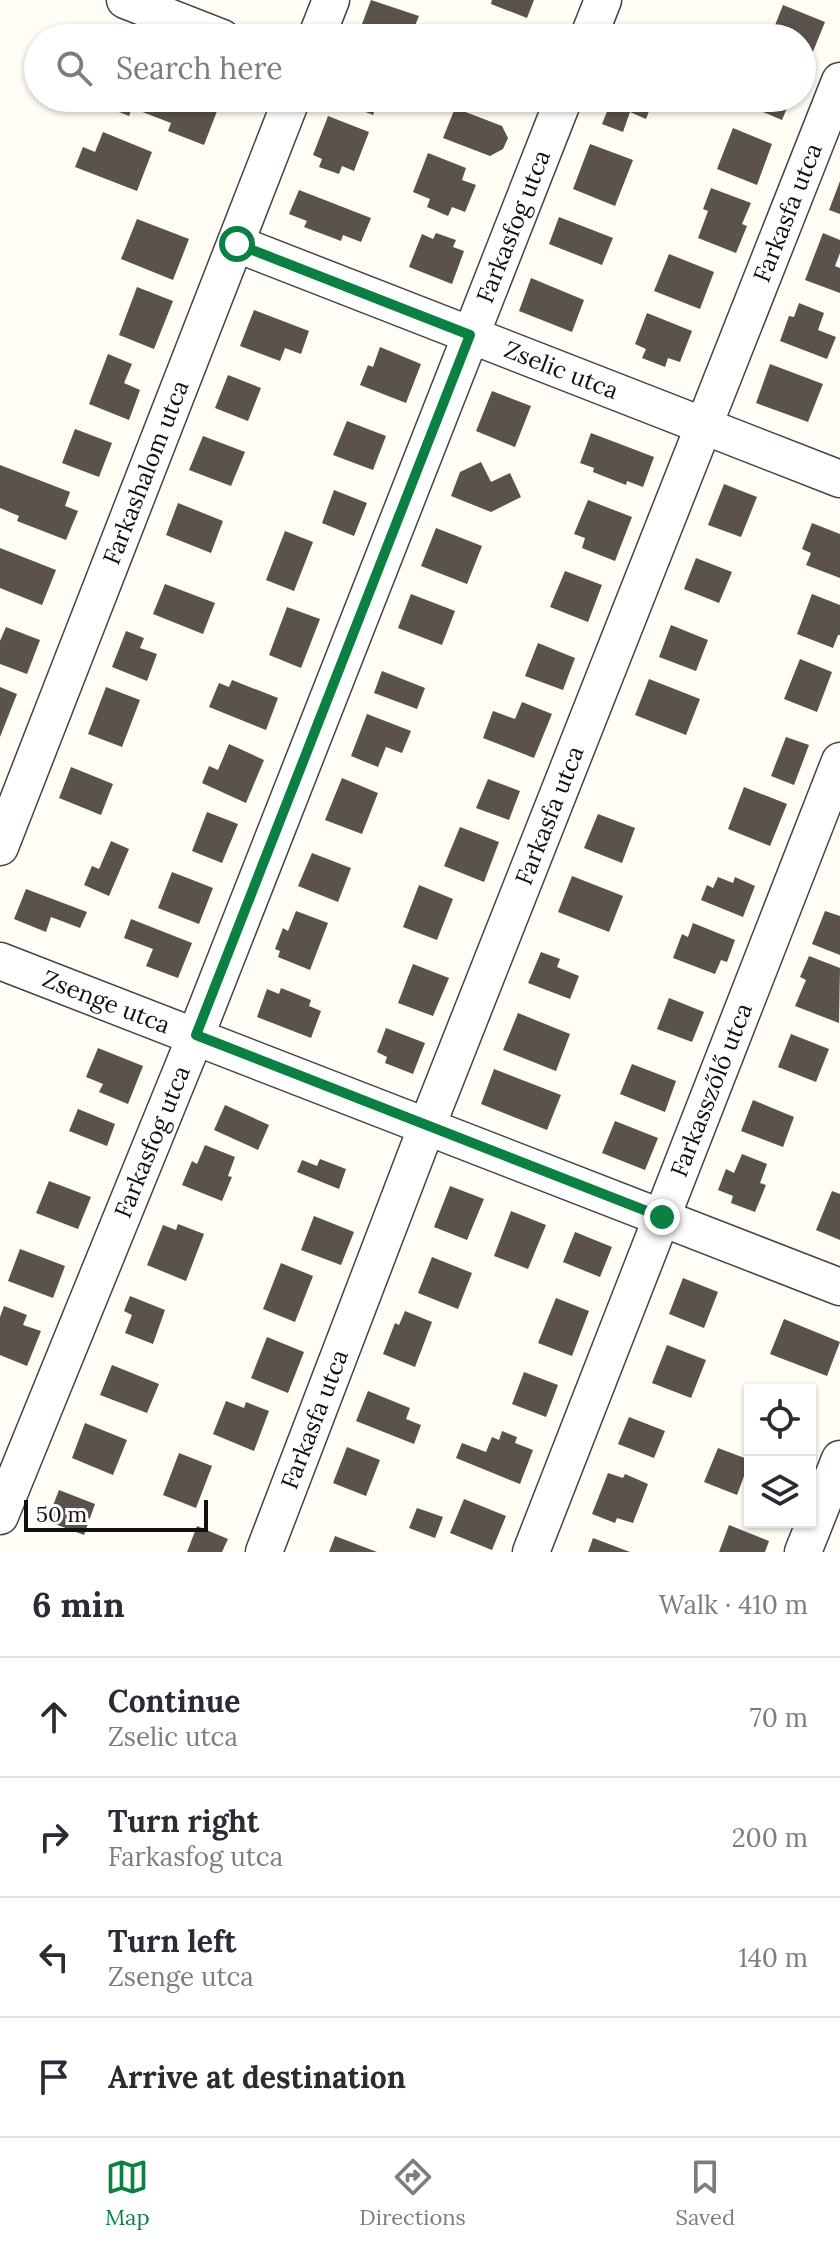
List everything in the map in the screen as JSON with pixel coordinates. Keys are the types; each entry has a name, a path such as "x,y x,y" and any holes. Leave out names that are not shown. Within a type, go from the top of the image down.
{"street":[{"path":"125,0 186,24"},
{"path":"322,24 331,0"},
{"path":"594,24 603,0"},
{"name":"Farkasfa utca","path":"264,1552 427,1126 840,81"},
{"name":"Farkashalom utca","path":"0,847 287,112"},
{"name":"Farkasfog utca","path":"0,1516 196,1035 558,112"},
{"name":"Zselic utca","path":"237,244 840,479"},
{"name":"Farkasszőlő utca","path":"531,1552 840,761"},
{"name":"Zsenge utca","path":"0,961 840,1287"},
{"path":"803,1552 840,1459"}],"building":[{"path":"371,0 419,16 416,24 362,24"},
{"path":"492,0 534,0 527,18 491,4"},
{"path":"783,5 825,22 816,44 816,24 776,24"},
{"path":"142,112 217,112 204,145 168,131 171,123"},
{"path":"453,112 465,112 502,126 508,138 503,149 490,156 443,138"},
{"path":"607,112 630,112 623,132 602,124"},
{"path":"630,112 649,112 646,119"},
{"path":"763,112 785,112 782,120"},
{"path":"328,116 369,132 354,171 342,166 339,174 319,167 322,159 313,155"},
{"path":"733,128 772,144 757,185 717,169"},
{"path":"103,132 152,152 137,191 75,167 83,147 95,152"},
{"path":"590,144 633,160 615,206 573,189"},
{"path":"428,153 466,168 462,180 476,185 465,212 452,207 448,216 427,207 430,199 413,192"},
{"path":"840,181 840,214 829,210"},
{"path":"711,188 751,203 742,224 747,226 736,253 698,238 708,211 703,209"},
{"path":"299,190 371,218 361,242 343,235 341,241 304,227 307,221 289,214"},
{"path":"559,217 613,238 602,265 549,244"},
{"path":"137,219 189,239 173,280 121,259"},
{"path":"436,233 456,240 453,247 464,251 452,284 409,267 422,234 433,239"},
{"path":"823,233 840,240 840,253 835,266 840,268 840,293 805,280"},
{"path":"669,254 714,272 700,309 654,291"},
{"path":"531,278 584,300 572,332 519,311"},
{"path":"137,287 173,301 154,349 119,335"},
{"path":"799,303 824,313 818,330 836,337 827,359 780,341 789,316 794,317"},
{"path":"254,310 309,331 301,354 285,348 280,361 240,346"},
{"path":"647,313 692,331 680,362 668,358 665,367 642,358 646,349 635,344"},
{"path":"380,347 421,364 406,403 360,385 368,365 373,367"},
{"path":"108,354 132,364 124,383 140,390 129,420 89,404"},
{"path":"770,364 823,384 808,422 756,403"},
{"path":"228,375 261,388 248,421 215,408"},
{"path":"492,391 531,406 515,447 476,431"},
{"path":"347,421 386,436 373,470 333,455"},
{"path":"75,429 112,443 99,477 62,463"},
{"path":"591,433 654,457 643,487 627,481 626,485 593,472 594,468 580,463"},
{"path":"203,436 245,452 231,486 189,470"},
{"path":"481,462 491,482 510,473 521,497 491,512 451,496 460,472"},
{"path":"0,465 70,492 65,506 78,511 66,540 17,521 19,516 0,508"},
{"path":"724,484 757,497 741,537 708,525"},
{"path":"334,490 367,503 354,536 322,523"},
{"path":"588,500 632,517 615,561 582,548 585,538 574,534"},
{"path":"178,503 223,521 211,553 166,535"},
{"path":"812,523 840,534 840,578 806,565 811,553 802,549"},
{"path":"436,528 482,546 467,584 421,566"},
{"path":"285,531 313,542 294,591 266,580"},
{"path":"0,548 56,570 42,605 0,588"},
{"path":"696,558 732,572 719,603 684,589"},
{"path":"565,571 602,585 588,622 550,607"},
{"path":"165,584 215,603 203,634 153,614"},
{"path":"411,594 455,611 442,645 398,628"},
{"path":"812,594 840,605 840,635 833,648 797,634"},
{"path":"287,607 320,619 301,668 269,655"},
{"path":"671,625 708,640 696,671 659,657"},
{"path":"6,627 40,640 27,674 0,664 0,641"},
{"path":"126,631 144,638 140,648 157,654 147,681 112,667"},
{"path":"538,643 575,658 563,690 525,676"},
{"path":"800,659 832,672 817,712 784,699"},
{"path":"382,671 425,688 417,709 374,693"},
{"path":"649,679 700,699 686,735 635,715"},
{"path":"232,680 278,698 266,730 209,707 219,683 229,687"},
{"path":"0,687 17,694 0,737"},
{"path":"106,687 140,700 122,747 88,734"},
{"path":"522,702 552,714 534,758 483,738 493,711 515,719"},
{"path":"367,714 411,731 402,753 386,747 378,767 351,756"},
{"path":"786,737 809,745 794,785 771,776"},
{"path":"229,744 264,760 246,803 202,783 209,766 218,770"},
{"path":"71,767 113,784 101,815 59,798"},
{"path":"342,778 378,793 362,834 325,820"},
{"path":"488,779 520,791 509,820 476,808"},
{"path":"744,787 787,804 770,846 728,829"},
{"path":"207,812 238,824 222,863 192,851"},
{"path":"598,814 635,828 622,863 584,848"},
{"path":"460,827 499,842 484,882 444,866"},
{"path":"111,841 129,849 109,896 84,885 92,866 99,869"},
{"path":"312,853 351,868 338,902 298,886"},
{"path":"172,872 213,888 199,924 158,908"},
{"path":"572,876 623,896 609,932 558,912"},
{"path":"718,877 733,883 735,877 755,886 743,917 701,900 707,885 713,888"},
{"path":"419,885 453,899 437,940 403,927"},
{"path":"26,889 87,912 80,928 51,917 46,932 14,919"},
{"path":"296,911 328,923 310,970 278,957 280,951 275,949 283,928 288,931"},
{"path":"825,911 840,916 840,955 812,944"},
{"path":"131,919 192,943 178,978 146,966 153,949 124,938"},
{"path":"693,923 735,940 727,962 721,960 715,974 673,958 682,934 688,937"},
{"path":"541,952 560,959 557,967 579,976 570,999 528,983"},
{"path":"809,956 840,968 839,1023 795,1006 806,980 800,977"},
{"path":"413,964 449,978 433,1016 398,1003"},
{"path":"281,988 311,1000 309,1006 321,1011 311,1038 257,1017 267,989 279,994"},
{"path":"669,998 704,1012 692,1042 657,1029"},
{"path":"518,1013 570,1034 556,1071 503,1050"},
{"path":"386,1028 425,1043 413,1074 385,1063 387,1057 377,1052"},
{"path":"791,1034 829,1049 816,1082 778,1067"},
{"path":"98,1048 143,1066 128,1104 99,1092 103,1084 86,1077"},
{"path":"632,1064 676,1081 665,1112 620,1094"},
{"path":"494,1069 561,1095 547,1130 481,1104"},
{"path":"753,1100 794,1117 783,1147 741,1131"},
{"path":"225,1105 269,1125 258,1150 214,1130"},
{"path":"78,1109 115,1124 107,1146 69,1131"},
{"path":"615,1121 658,1138 645,1170 602,1153"},
{"path":"205,1145 235,1157 228,1176 232,1177 222,1201 182,1185 192,1161 197,1164"},
{"path":"742,1154 767,1164 760,1183 766,1185 755,1212 731,1203 733,1196 718,1190 726,1169 734,1173"},
{"path":"320,1159 346,1169 339,1189 297,1172 302,1160 317,1166"},
{"path":"49,1181 91,1197 78,1229 36,1213"},
{"path":"450,1186 484,1199 467,1240 434,1227"},
{"path":"832,1191 840,1194 840,1240 816,1230"},
{"path":"511,1211 546,1225 528,1269 494,1256"},
{"path":"314,1216 354,1232 341,1265 301,1250"},
{"path":"178,1224 204,1234 186,1281 147,1265 163,1225 176,1230"},
{"path":"575,1232 612,1247 600,1277 563,1262"},
{"path":"20,1249 65,1266 53,1298 8,1281"},
{"path":"432,1257 472,1273 458,1309 418,1293"},
{"path":"281,1263 313,1276 295,1322 263,1309"},
{"path":"683,1278 718,1292 704,1328 669,1314"},
{"path":"130,1296 165,1310 153,1344 125,1333 132,1315 124,1311"},
{"path":"556,1298 589,1311 572,1356 538,1343"},
{"path":"4,1306 27,1315 23,1325 41,1331 27,1366 0,1355 0,1317"},
{"path":"405,1311 432,1322 415,1367 383,1354 395,1323 399,1325"},
{"path":"784,1319 840,1342 827,1376 770,1354"},
{"path":"267,1337 304,1352 288,1393 251,1378"},
{"path":"667,1345 706,1360 691,1398 652,1383"},
{"path":"112,1365 159,1384 147,1413 100,1395"},
{"path":"524,1372 558,1385 546,1417 512,1404"},
{"path":"368,1391 410,1408 406,1419 421,1425 414,1444 356,1421"},
{"path":"226,1401 244,1408 246,1402 269,1411 254,1451 213,1434"},
{"path":"629,1417 665,1431 654,1458 618,1444"},
{"path":"85,1423 127,1440 113,1475 72,1458"},
{"path":"502,1431 517,1437 515,1443 533,1450 520,1484 456,1458 462,1443 486,1452 492,1437 499,1440"},
{"path":"347,1447 380,1460 366,1496 333,1483"},
{"path":"718,1448 744,1458 744,1476 737,1495 704,1482"},
{"path":"179,1453 212,1466 196,1508 163,1495"},
{"path":"608,1473 623,1478 625,1474 648,1484 633,1523 617,1518 615,1523 592,1514"},
{"path":"59,1490 95,1504 84,1535 47,1521"},
{"path":"464,1499 506,1516 492,1550 450,1533"},
{"path":"417,1508 443,1517 435,1538 409,1528"},
{"path":"729,1525 769,1541 765,1552 719,1552"},
{"path":"197,1526 228,1539 222,1552 187,1552"},
{"path":"335,1536 377,1552 329,1552"},
{"path":"593,1538 630,1552 588,1552"}],"route":[{"path":"237,244 470,335 196,1035 662,1217"}]}
